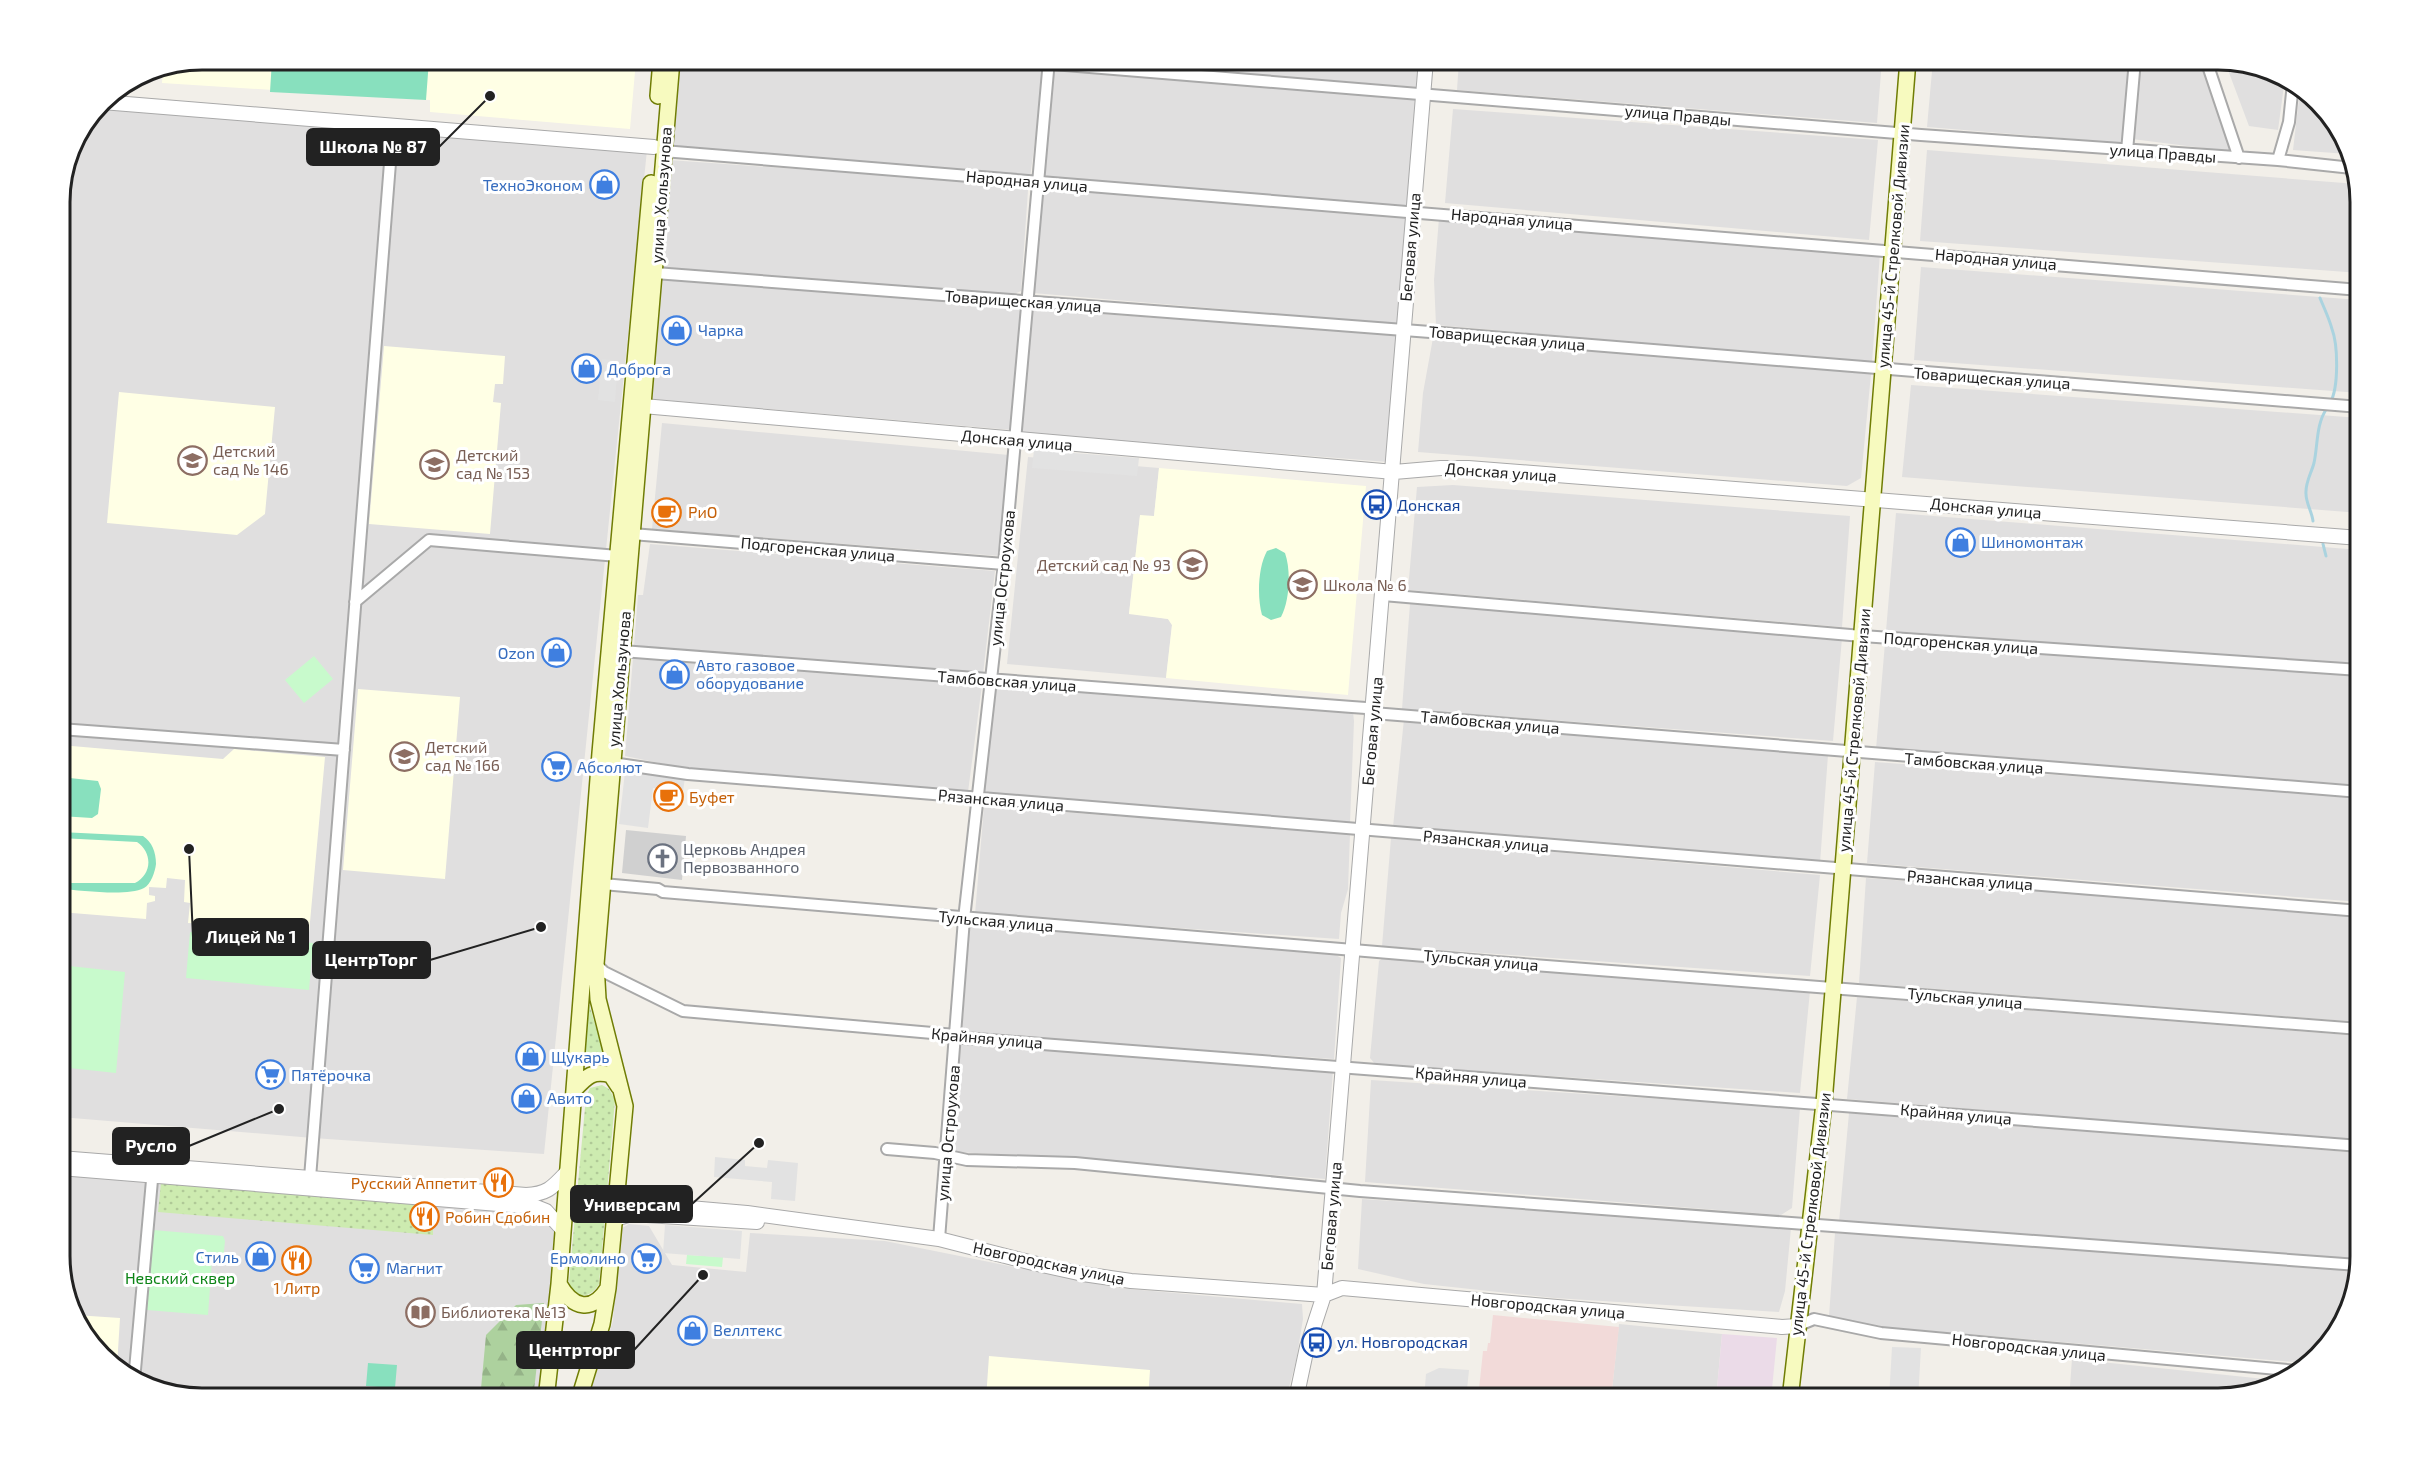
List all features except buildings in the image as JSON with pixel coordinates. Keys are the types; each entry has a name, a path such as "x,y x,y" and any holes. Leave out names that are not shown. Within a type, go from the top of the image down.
{"main road":[{"name":"улица 45-й Стрелковой Дивизии","path":"1791,1388 1824,1103 1907,70"},
{"name":"улица Хользунова","path":"547,1388 559,1284 584,952 618,556 655,273 661,71"},
{"name":"улица Хользунова","path":"582,1388 602,1324 608,1288 625,1106 598,999 596,964 632,534 637,406 659,149 670,71"},
{"path":"575,1089 588,1075 599,1071 611,1075 621,1089"},
{"path":"559,1284 568,1299 582,1305 594,1304 602,1298 608,1288"}],"street":[{"name":"Беговая улица","path":"1299,1388 1308,1347 1324,1296 1394,472 1403,330 1425,70"},
{"path":"2127,151 2134,70"},
{"path":"2209,70 2239,158"},
{"name":"улица Остроухова","path":"939,1239 964,919 1005,564 1048,71"},
{"name":"улица Правды","path":"1149,71 1902,134 2278,160 2345,167"},
{"path":"2278,160 2289,122 2292,94"},
{"path":"115,103 659,149"},
{"path":"310,1178 393,125"},
{"name":"Народная улица","path":"659,149 2349,289"},
{"name":"Товарищеская улица","path":"655,273 2286,399 2349,406"},
{"name":"Донская улица","path":"637,406 1394,472 1468,468 2349,537"},
{"name":"Подгоренская улица","path":"632,534 1005,564"},
{"path":"355,602 429,540 618,556"},
{"name":"Подгоренская улица","path":"1383,595 1862,636 2349,669"},
{"name":"Тамбовская улица","path":"622,651 1366,708 1373,713 2350,791"},
{"path":"71,730 344,750"},
{"name":"Рязанская улица","path":"612,763 688,774 2350,910"},
{"name":"Тульская улица","path":"603,884 964,919 2350,1028"},
{"name":"Крайняя улица","path":"596,964 604,972 683,1011 955,1035 964,1038 1344,1065 1598,1088 1824,1103 2350,1145"},
{"path":"887,1149 967,1160 1075,1163 1333,1188 2349,1264"},
{"path":"71,1160 152,1171 536,1207 546,1210 563,1230"},
{"path":"71,1168 310,1178 526,1195 541,1194 554,1187 568,1171"},
{"path":"136,1371 152,1171"},
{"name":"Новгородская улица","path":"617,1196 632,1203 747,1213 866,1227 939,1239 1033,1263 1131,1281 1324,1296 1342,1288 1782,1327 1797,1326 1814,1319 1865,1331 2286,1370"},
{"name":"Новгородская улица","path":"615,1220 631,1214 746,1222 801,1221"}],"shaded area":[{"path":"1417,70 1416,87 1205,71"},
{"path":"1458,70 1881,70 1877,123 1457,90"},
{"path":"1932,70 2128,70 2122,143 1927,127"},
{"path":"2137,70 2203,70 2235,152 2132,139"},
{"path":"194,71 635,71 630,129 430,112 430,100 162,83 162,77"},
{"path":"677,71 1041,71 1042,87 1030,178 671,148"},
{"path":"1053,71 1095,71 1416,98 1407,206 1044,176"},
{"path":"2228,71 2252,75 2284,88 2278,130 2249,126"},
{"path":"2299,99 2317,115 2340,153 2293,150"},
{"path":"111,107 647,150 544,1154 71,1118 71,194 77,160 84,144"},
{"path":"1453,109 1878,140 1869,240 1445,203"},
{"path":"1927,150 2348,183 2349,272 1920,241"},
{"path":"669,160 1023,185 1028,190 1021,291 1014,294 660,267"},
{"path":"1043,187 1406,215 1397,324 1033,293"},
{"path":"1439,218 1880,253 1872,363 1436,325 1434,280"},
{"path":"1921,267 2349,299 2349,392 1914,360"},
{"path":"660,279 1012,304 1021,312 1012,430 651,399"},
{"path":"1032,309 1398,335 1388,462 1022,433"},
{"path":"1433,338 1871,374 1861,478 1847,486 1418,452 1423,393"},
{"name":"Детский сад № 153","path":"384,346 505,356 503,384 495,384 493,402 501,403 490,534 369,524"},
{"path":"602,359 618,361 615,402 598,400"},
{"path":"1911,385 2349,417 2349,512 1902,477"},
{"name":"Детский сад № 146","path":"119,392 275,407 265,514 237,535 107,523"},
{"path":"662,423 1009,455 1000,556 652,529"},
{"path":"1034,450 1139,458 1137,476 1032,468"},
{"path":"1028,457 1159,468 1154,516 1140,516 1129,613 1168,619 1172,625 1166,678 1007,664"},
{"path":"1159,468 1366,486 1348,695 1166,678 1172,625 1168,619 1129,614 1140,515 1154,516"},
{"path":"1453,485 1850,516 1842,627 1408,590 1417,487"},
{"path":"1896,513 2349,549 2349,663 1886,631"},
{"path":"650,544 995,571 983,674 634,646 638,595 643,595"},
{"path":"1410,604 1842,638 1833,741 1402,709"},
{"path":"1885,643 2349,674 2350,784 1876,749"},
{"path":"633,658 982,685 968,792 689,769 625,756"},
{"path":"997,685 1353,712 1350,823 984,793"},
{"name":"Детский сад № 166","path":"358,689 460,697 445,879 343,870"},
{"path":"1404,719 1828,755 1820,863 1393,827"},
{"path":"71,746 223,759 234,749 325,757 309,933 188,923 190,903 184,902 185,880 167,878 166,888 149,887 149,895 155,896 155,901 147,903 146,919 71,913"},
{"path":"1875,762 2350,796 2350,901 1867,863"},
{"path":"625,772 685,778 683,791 653,788 648,828 619,824"},
{"path":"984,806 1350,834 1348,889 1341,913 1339,939 975,914"},
{"path":"626,830 686,836 682,880 622,873"},
{"path":"1391,838 1820,875 1810,976 1382,946"},
{"path":"1866,878 2350,914 2350,1021 1859,983"},
{"path":"970,923 1333,953 1341,958 1334,1059 962,1033"},
{"path":"1384,957 1810,991 1800,1093 1375,1064 1370,1058 1379,961"},
{"path":"1857,997 2350,1035 2350,1140 1847,1099"},
{"path":"961,1043 1333,1070 1325,1179 1040,1156 953,1152"},
{"path":"1371,1080 1800,1108 1792,1208 1781,1215 1365,1182"},
{"path":"1849,1113 2350,1152 2350,1258 1839,1222"},
{"path":"715,1157 745,1160 745,1166 767,1168 768,1160 798,1163 795,1201 771,1199 772,1182 714,1177"},
{"path":"71,1169 536,1207 563,1230 547,1388 185,1387 168,1384 136,1371 109,1350 84,1315 77,1299 71,1265"},
{"path":"1362,1199 1791,1228 1785,1291 1779,1312 1554,1298 1424,1284 1358,1269"},
{"path":"629,1224 649,1226 672,1265 746,1272 750,1233 885,1241 1118,1288 1302,1304 1303,1319 1289,1388 592,1388 613,1321 619,1230"},
{"path":"665,1225 742,1231 740,1259 663,1253"},
{"path":"1835,1233 2349,1269 2345,1291 2332,1323 2311,1350 2296,1362 1885,1327 1829,1316"},
{"path":"1493,1315 1619,1327 1612,1388 1479,1388 1483,1351 1487,1351 1488,1343 1490,1343"},
{"path":"84,1316 120,1318 118,1357 98,1337"},
{"path":"1619,1324 1722,1334 1717,1388 1612,1388"},
{"path":"1722,1334 1777,1338 1772,1388 1717,1388"},
{"path":"1892,1347 1921,1348 1919,1388 1890,1388"},
{"path":"989,1356 1150,1370 1149,1388 987,1388"},
{"path":"2072,1359 2265,1379 2252,1384 2218,1388 2070,1388"},
{"path":"1439,1368 1469,1370 1467,1388 1425,1388 1426,1374"}],"green space":[{"path":"271,71 428,71 426,100 270,92"},
{"path":"1276,548 1285,553 1289,585 1281,617 1271,620 1262,615 1259,582 1267,551"},
{"path":"314,656 333,679 304,703 285,680"},
{"path":"71,778 98,781 101,789 98,814 92,818 71,817"},
{"path":"71,833 143,836 153,848 156,864 151,881 144,888 136,891 71,890 71,883 135,883 141,879 147,869 148,857 137,842 71,839"},
{"path":"190,932 313,943 309,990 186,978"},
{"path":"71,966 125,972 116,1073 71,1068"},
{"path":"589,1004 608,1068 591,1063 582,1067"},
{"path":"602,1085 609,1089 615,1100 599,1284 591,1293 581,1296 573,1292 569,1281 586,1097 590,1088"},
{"path":"161,1183 417,1204 415,1224 433,1226 433,1235 158,1212"},
{"name":"Невский сквер","path":"153,1230 223,1236 225,1241 223,1261 212,1260 208,1315 147,1310"},
{"path":"687,1255 723,1257 722,1267 686,1264"},
{"path":"544,1303 534,1388 481,1388 486,1335 516,1305"},
{"path":"368,1363 397,1365 395,1388 366,1386"}],"waterway":[{"path":"2320,298 2331,325 2335,345 2337,366 2335,387 2330,403"},
{"path":"2313,521 2306,497 2306,486 2314,463 2319,427 2327,408"},
{"path":"2323,544 2326,556"}],"place":[{"name":"Школа № 87","path":"490,96"},
{"name":"ТехноЭконом","path":"604,185"},
{"name":"Чарка","path":"677,330"},
{"name":"Доброга","path":"586,369"},
{"name":"Детский сад № 146","path":"192,460"},
{"name":"Детский сад № 153","path":"435,464"},
{"name":"Донская","path":"1376,505"},
{"name":"РиО","path":"667,512"},
{"name":"Шиномонтаж","path":"1960,542"},
{"name":"Детский сад № 93","path":"1192,565"},
{"name":"Школа № 6","path":"1302,585"},
{"name":"Ozon","path":"556,653"},
{"name":"Авто газовое оборудование","path":"675,674"},
{"name":"Детский сад № 166","path":"404,756"},
{"name":"Абсолют","path":"556,767"},
{"name":"Буфет","path":"668,797"},
{"name":"Лицей № 1","path":"189,849"},
{"name":"Церковь Андрея Первозванного","path":"662,858"},
{"name":"ЦентрТорг","path":"541,927"},
{"name":"Щукарь","path":"530,1057"},
{"name":"Пятёрочка","path":"270,1075"},
{"name":"Авито","path":"526,1098"},
{"name":"Русло","path":"279,1109"},
{"name":"Универсам","path":"759,1143"},
{"name":"Русский Аппетит","path":"498,1183"},
{"name":"Робин Сдобин","path":"424,1217"},
{"name":"Стиль","path":"260,1257"},
{"name":"Ермолино","path":"647,1258"},
{"name":"1 Литр","path":"297,1260"},
{"name":"Магнит","path":"365,1268"},
{"name":"Центрторг","path":"703,1275"},
{"name":"Библиотека №13","path":"420,1312"},
{"name":"Веллтекс","path":"692,1330"},
{"name":"ул. Новгородская","path":"1316,1342"}]}
